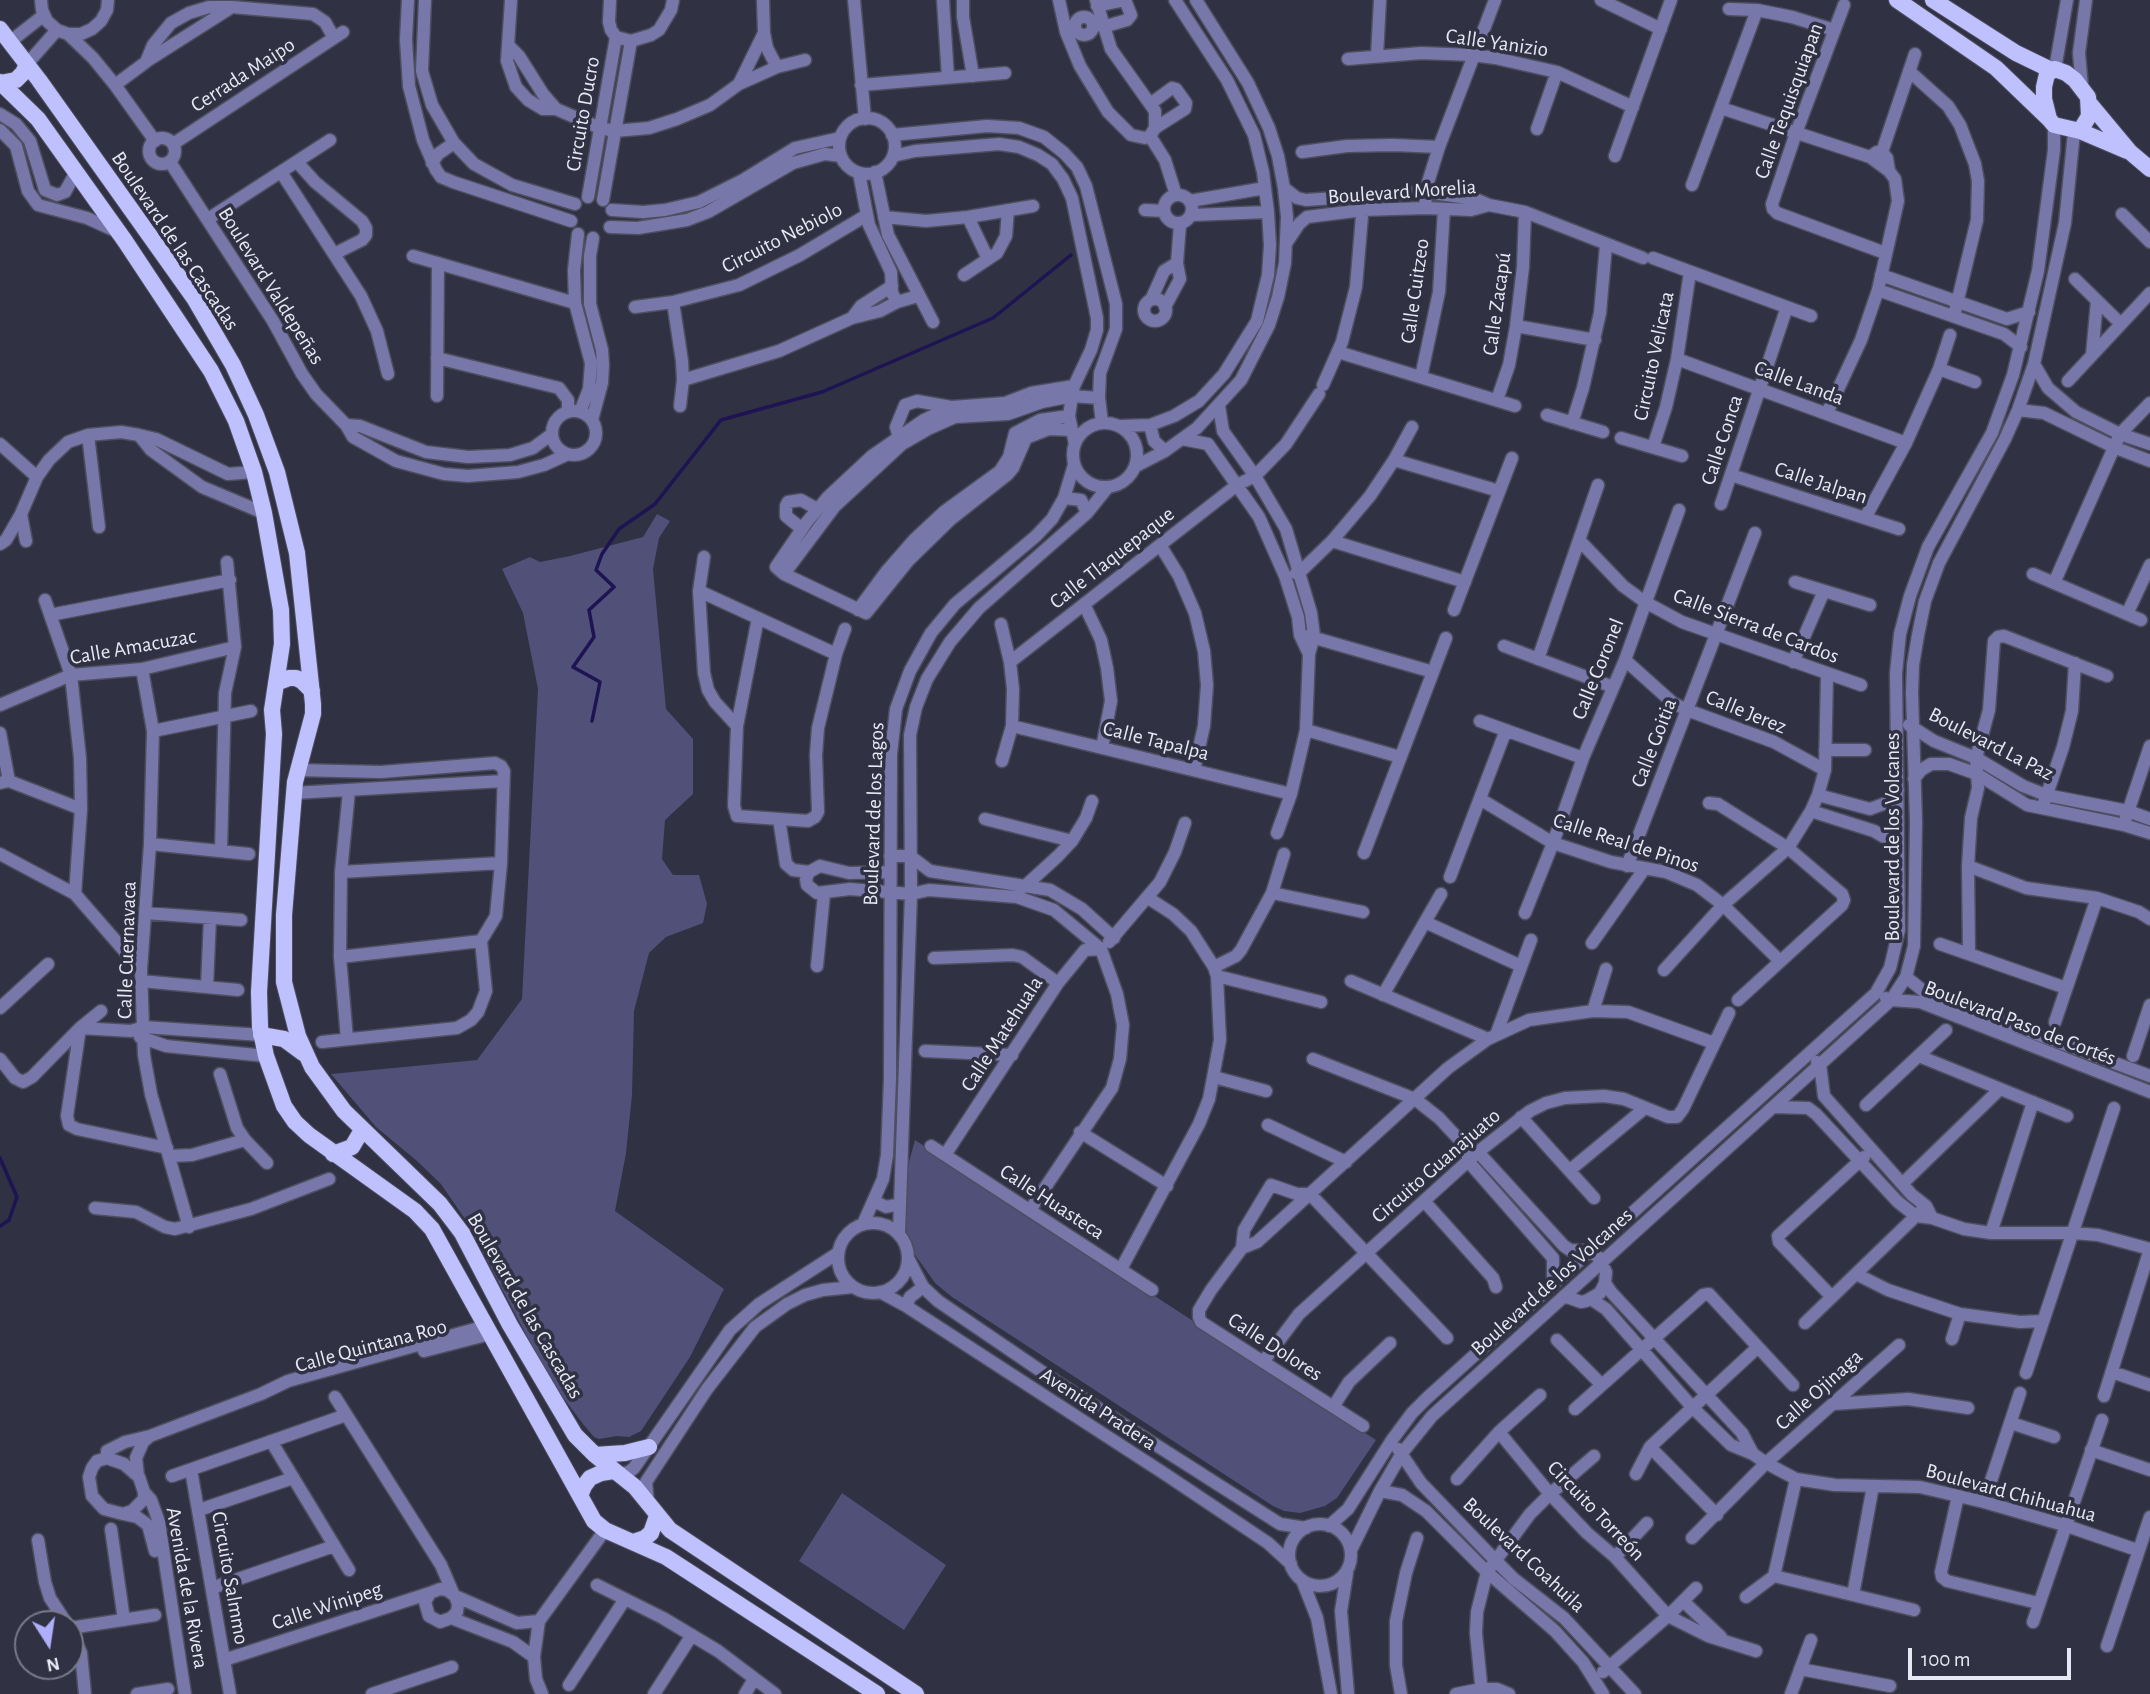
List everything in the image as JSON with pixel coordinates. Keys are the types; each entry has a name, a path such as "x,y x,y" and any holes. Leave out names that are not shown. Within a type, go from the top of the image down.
{"main road":[{"path":"1897,0 1996,68 2051,122 2130,152"},
{"path":"1933,0 2016,52 2053,70 2066,73 2082,87 2090,104 2130,152 2150,169"},
{"name":"Boulevard de las Cascadas","path":"6,35 194,298 233,365 277,472 297,553 312,691 313,714 306,734 294,793 282,953 290,1010 307,1057 327,1090 362,1130 440,1204 462,1233 510,1325 575,1435 635,1487 670,1530 916,1694"},
{"path":"0,83 11,82 20,77 27,64"},
{"path":"2051,122 2044,88 2047,74 2053,70"},
{"name":"Boulevard de las Cascadas","path":"0,83 38,119 120,233 211,371 236,421 254,472 281,611 282,644 272,710 274,734 259,963 261,1035 284,1106 295,1122 333,1154 415,1211 432,1229 594,1521 605,1530 666,1557 869,1691"},
{"path":"2077,131 2089,116 2090,104"},
{"path":"276,683 296,678 312,691"},
{"path":"274,734 289,740 306,734"},
{"path":"261,1035 284,1039 307,1057"},
{"path":"333,1154 352,1147 362,1130"},
{"path":"596,1455 618,1455 649,1447"},
{"path":"580,1496 590,1478 601,1473 617,1473"},
{"path":"634,1542 652,1533 652,1509"}],"street":[{"path":"41,0 44,15 93,58 155,141"},
{"path":"511,0 507,61 516,86 528,100 543,109 556,109 600,128 615,131 649,128 677,119 710,105 740,84 777,67 805,60"},
{"name":"Circuito Ducro","path":"610,0 608,22 611,30 616,37 631,41 659,30 671,10 673,0"},
{"path":"763,0 767,48 777,67"},
{"path":"854,0 865,119"},
{"path":"943,0 948,78"},
{"path":"963,0 972,76"},
{"path":"1059,0 1080,66 1108,112 1130,135 1145,138 1185,109 1186,103 1176,89 1172,88 1150,104"},
{"path":"1070,30 1082,17 1099,24 1127,20 1131,15 1125,0 1096,3 1099,24 1111,49 1155,111 1153,132 1176,195"},
{"path":"1175,0 1184,14 1227,80 1248,120 1260,153 1270,245 1263,323 1241,380 1198,428 1165,451 1136,466 1125,481 1108,487 1097,486 1079,475 1074,465 1075,444 1085,429 1102,423 1120,426 1150,425 1174,416 1199,401 1263,323 1279,297 1287,242 1284,188 1278,156 1248,83 1197,2 1184,14"},
{"path":"1377,56 1380,0"},
{"path":"1426,208 1425,192 1439,147 1495,0"},
{"path":"1601,0 1661,29"},
{"path":"1615,156 1671,0"},
{"path":"2053,70 2067,0"},
{"path":"2082,87 2079,53 2086,0"},
{"path":"571,221 441,177 422,140 409,86 406,40 408,1 425,1 422,71 432,105 454,144 474,164 512,185 575,204"},
{"path":"27,64 63,32 81,34 92,29 102,21 110,3"},
{"name":"Calle Tequisquiapan","path":"1844,5 1772,204 1777,214 1885,253"},
{"name":"Cerrada Maipo","path":"146,62 153,44 171,23 189,13 209,7 320,16 338,35 173,144"},
{"name":"Cerrada Maipo","path":"115,85 232,7"},
{"path":"1729,9 1757,10 1835,30"},
{"path":"1692,185 1757,10"},
{"path":"6,35 44,15"},
{"path":"92,29 93,58"},
{"path":"740,84 764,33"},
{"name":"Circuito Ducro","path":"588,197 616,37"},
{"name":"Circuito Ducro","path":"608,205 615,131 631,41"},
{"path":"509,46 556,109"},
{"name":"Calle Yanizio","path":"1348,59 1421,53 1474,55 1557,72 1633,107"},
{"path":"1876,155 1915,54"},
{"path":"1909,71 1948,106 1960,125 1975,164 1978,181 1976,220 1956,310"},
{"path":"1537,129 1557,72"},
{"path":"861,85 1004,73"},
{"path":"1721,108 1796,133 1876,155 1889,163 1889,171 1895,179 1898,201 1878,290 1861,340 1827,413"},
{"path":"0,114 16,124 30,141 45,190 57,195 65,192 76,172"},
{"path":"593,238 590,256 590,304 602,350 602,383 592,420 596,432 593,445 579,454 568,454 557,447 552,434 556,420 574,412 589,389 591,363 575,303 574,270 578,234 570,214 575,204 588,197 608,205 643,212 699,202 743,180 795,148 840,138 850,125 865,119 881,122 892,135 893,156 884,168 875,172 859,173 848,166 841,156 840,138"},
{"name":"Boulevard de los Volcanes","path":"1329,1526 1348,1509 1392,1440 1427,1398 1877,993 1890,968 1899,930 1896,673 1900,634 1910,596 1928,547 1993,433 2021,347 2039,265 2054,150 2051,122"},
{"path":"892,135 987,126 1019,128 1044,137 1065,153 1077,167 1086,186 1116,304 1116,329 1100,373 1102,423"},
{"path":"946,130 948,147"},
{"path":"0,131 9,137 19,151 27,191 33,200 44,208 87,218 120,233"},
{"name":"Boulevard de los Volcanes","path":"1351,1550 1402,1453 1432,1416 1891,1000 1906,976 1914,947 1916,821 1913,665 1926,601 1939,563 2005,439 2034,364 2063,236 2077,131"},
{"path":"921,133 923,150"},
{"path":"161,138 173,144 175,156 170,162 159,164 150,156 151,145 155,141 161,138"},
{"path":"208,219 330,140"},
{"path":"432,163 438,154 454,144"},
{"path":"893,156 948,147 999,144 1019,146 1052,164 1063,178 1072,198 1097,318 1097,330 1091,350 1073,391 1069,416 1075,444"},
{"path":"1302,152 1370,145 1439,147"},
{"path":"610,228 638,228 687,220 708,212 793,163 825,154 841,156"},
{"name":"Boulevard Valdepeñas","path":"170,162 273,321 302,374 316,394 346,425 353,437 396,461 444,474 492,475 544,465 568,454"},
{"path":"297,162 315,182 362,221 366,228 362,240 334,254"},
{"path":"281,172 366,308 377,331 388,374"},
{"name":"Circuito Nebiolo","path":"875,172 884,217 881,237 897,302"},
{"name":"Circuito Nebiolo","path":"859,173 867,215 933,322"},
{"path":"1190,201 1265,188"},
{"name":"Boulevard Morelia","path":"1284,188 1297,198 1306,200 1425,192 1475,199 1489,205 1525,212 1606,245"},
{"path":"1176,195 1184,196 1190,201 1192,215 1187,221 1180,224 1169,221 1164,211 1166,201 1176,195"},
{"name":"Calle Tlaquepaque","path":"1010,662 1237,485 1255,476 1286,444 1321,390 1338,352 1356,287 1362,196"},
{"path":"1306,200 1307,217"},
{"path":"578,234 588,239 599,238 610,228 613,221 608,205"},
{"name":"Boulevard Morelia","path":"1287,242 1307,217 1426,208 1471,210 1489,205"},
{"path":"884,217 926,220 968,217 1033,206"},
{"name":"Calle Cuitzeo","path":"1421,377 1439,292 1444,209"},
{"path":"964,275 997,253 1008,224 1008,210"},
{"path":"1145,210 1164,211"},
{"path":"1192,215 1268,212"},
{"name":"Calle Zacapú","path":"1497,400 1509,365 1516,326 1523,267 1525,212"},
{"path":"2122,214 2150,242"},
{"name":"Circuito Nebiolo","path":"635,307 673,302 739,285 800,255 867,215"},
{"path":"968,217 988,259"},
{"path":"1177,263 1164,271 1144,309 1148,319 1154,321 1164,317 1165,306 1180,279 1177,263 1180,224"},
{"path":"2043,232 2063,236"},
{"path":"1572,423 1595,341 1605,276 1606,245"},
{"name":"Circuito Velicata","path":"1606,245 1811,316"},
{"path":"413,256 575,303"},
{"path":"437,396 438,263"},
{"path":"2039,265 2056,269"},
{"name":"Circuito Velicata","path":"1653,447 1677,359 1690,272"},
{"path":"1881,275 2004,334 2021,347"},
{"path":"2075,279 2121,324"},
{"path":"852,318 861,306 891,286"},
{"path":"1878,290 1956,310 2007,319 2029,312"},
{"path":"2068,381 2150,293"},
{"path":"683,380 779,351 852,318 880,311 897,302 918,296"},
{"path":"1151,300 1159,300 1165,306"},
{"path":"2092,355 2097,301"},
{"path":"673,302 683,380 680,407"},
{"name":"Calle Conca","path":"1721,504 1787,307"},
{"path":"2004,334 2007,319"},
{"path":"1516,326 1595,341"},
{"path":"1865,518 1906,443 1939,369 1950,335"},
{"path":"1338,352 1515,406"},
{"path":"437,358 559,388 574,412 592,420"},
{"name":"Calle Landa","path":"1677,359 1906,443"},
{"path":"2034,364 2048,387 2066,405 2120,434 2150,444"},
{"path":"1939,369 1975,382"},
{"path":"900,440 896,427 905,405 910,402 917,401 953,412 1006,408 1031,393 1073,391 1099,398"},
{"path":"2054,583 2120,434 2150,403"},
{"path":"1219,406 1223,431 1255,476 1286,529 1311,613 1307,635 1309,654 1306,730 1291,794 1277,832"},
{"path":"1006,408 1019,438"},
{"path":"2018,411 2044,413 2150,461"},
{"path":"953,412 900,440 817,509 784,574 858,610 914,540 945,511 1000,471 1019,438 1040,420 1069,416"},
{"path":"1547,415 1603,432"},
{"path":"346,425 360,426 426,452 494,458 533,447 552,434"},
{"path":"1150,425 1154,441 1165,451"},
{"path":"1120,426 1128,431 1137,447 1136,466"},
{"path":"1285,576 1300,572 1332,541 1370,496 1412,427"},
{"path":"1019,438 1042,430 1071,430"},
{"path":"1208,444 1223,431"},
{"path":"0,544 6,540 21,514 37,477 57,450 68,442 88,435 121,432 139,435 156,439 228,474 254,472"},
{"path":"1993,433 2005,439"},
{"path":"88,435 99,527"},
{"path":"139,435 151,450 202,487 264,513"},
{"path":"1621,438 1682,456"},
{"path":"1182,439 1208,444 1237,485 1270,537 1307,635 1433,672"},
{"path":"0,444 37,477"},
{"path":"421,469 426,452"},
{"path":"1454,610 1512,458"},
{"path":"1394,460 1499,491"},
{"name":"Boulevard de los Lagos","path":"863,1224 883,1179 887,1142 890,1079 891,754 896,709 910,671 931,633 955,604 1036,536 1052,519 1064,498 1074,465"},
{"name":"Calle Jalpan","path":"1731,475 1899,529"},
{"path":"807,527 854,480"},
{"path":"1538,659 1598,485"},
{"name":"Boulevard de los Lagos","path":"899,1233 911,894 910,735 916,707 928,679 950,642 979,608 1087,513 1108,487"},
{"path":"1064,498 1081,500 1087,513"},
{"path":"807,527 786,516 788,502 801,500 817,509"},
{"name":"Calle Coronel","path":"1525,913 1583,758 1625,660 1679,510"},
{"path":"21,514 26,541"},
{"name":"Calle Goitia","path":"1627,866 1755,533"},
{"name":"Calle Sierra de Cardos","path":"1579,540 1623,586 1644,602 1682,622 1861,685"},
{"path":"1332,541 1465,582"},
{"path":"1160,545 1179,576 1195,613 1204,652 1207,685 1204,726 1194,771"},
{"path":"704,557 699,591 704,673 708,690 715,702 737,726"},
{"path":"221,851 225,693 235,647 227,562"},
{"path":"2127,614 2150,565"},
{"path":"2033,574 2141,620"},
{"path":"50,615 230,580"},
{"path":"1794,582 1870,605"},
{"path":"699,591 836,654"},
{"path":"1793,662 1824,591"},
{"path":"45,600 71,675 80,758 81,809 75,894"},
{"path":"1084,604 1101,640 1107,668 1111,701 1102,748"},
{"path":"758,618 737,726 734,812 737,816 808,821 818,812 818,728 836,654 845,629"},
{"path":"1001,624 1013,689 1012,726 1002,761"},
{"path":"1969,952 1968,866 1971,818 1978,788 1976,758 1989,710 1994,641 2004,636 2107,676"},
{"path":"1364,853 1446,638"},
{"path":"1504,646 1613,687"},
{"name":"Calle Amacuzac","path":"0,705 71,675 142,669 235,647"},
{"name":"Calle Jerez","path":"1625,660 1673,703 1774,742 1825,770"},
{"path":"2041,810 2072,711 2075,663"},
{"name":"Calle Cuernavaca","path":"142,669 153,731 150,844 141,976 144,1040 151,1094 188,1227"},
{"path":"1664,970 1723,905 1788,848 1811,811 1825,770 1827,675"},
{"path":"153,731 251,711"},
{"path":"1480,721 1583,758"},
{"name":"Boulevard La Paz","path":"1897,721 1913,726 1934,741 1976,758 2023,786 2046,795 2128,811 2150,819"},
{"name":"Calle Tapalpa","path":"1012,726 1291,794"},
{"path":"1306,730 1400,757"},
{"path":"1450,877 1506,730"},
{"path":"0,733 4,782 81,809"},
{"path":"1914,779 1921,770 1931,765 1934,741"},
{"path":"2124,825 2150,746"},
{"path":"1825,750 1865,750"},
{"path":"298,770 381,772 495,764 501,766 504,771 496,916 481,941 486,990 483,1003 471,1020 457,1028 321,1042"},
{"name":"Boulevard La Paz","path":"1931,765 1949,764 1977,774 2027,805 2041,810 2124,825 2150,833"},
{"path":"380,789 381,772"},
{"path":"294,793 503,781"},
{"path":"1818,795 1863,808 1879,807 1898,790"},
{"path":"347,1039 340,957 341,872 349,791"},
{"name":"Calle Real de Pinos","path":"1480,799 1553,843 1627,866 1666,872 1697,885 1723,905 1780,961"},
{"path":"1017,897 1026,884 1072,841 1086,818 1092,801"},
{"path":"1709,803 1718,804 1788,848 1842,894 1842,905 1738,1000"},
{"path":"1879,807 1879,833"},
{"path":"1811,811 1879,833 1898,853"},
{"path":"779,819 786,864 793,870 809,872 820,866 849,873 890,873"},
{"path":"985,819 1072,841"},
{"name":"Calle Matehuala","path":"945,1155 1058,983 1085,950 1101,949 1114,938 1160,882 1175,852 1185,823"},
{"path":"150,844 249,854"},
{"path":"0,854 75,894 141,976 237,990"},
{"path":"1216,972 1241,950 1272,893 1284,854"},
{"path":"890,856 911,856 930,871 1026,884 1050,890 1082,909 1114,938"},
{"path":"341,872 501,863"},
{"path":"1968,866 2026,888 2097,898 2139,912 2150,919"},
{"path":"1592,943 1645,869"},
{"path":"929,890 930,871"},
{"path":"809,872 807,885 817,893 824,894 850,889 911,894 929,890 1017,897 1054,910 1101,949 1117,994 1123,1025 1120,1059 1112,1088 1030,1210"},
{"path":"967,893 969,877"},
{"path":"1272,893 1363,912"},
{"path":"817,966 824,894"},
{"path":"1383,995 1441,894"},
{"path":"1121,1269 1199,1124 1214,1077 1220,1040 1216,972 1191,931 1173,914 1148,898"},
{"path":"2055,1022 2097,898"},
{"path":"145,913 241,920"},
{"path":"207,986 210,918"},
{"path":"1425,922 1521,965"},
{"path":"1492,1037 1531,940"},
{"path":"340,957 481,941"},
{"path":"1940,944 2066,988"},
{"path":"934,958 1013,955 1022,957 1058,983"},
{"path":"0,1008 48,964"},
{"path":"1593,1011 1606,970"},
{"path":"1216,972 1321,1002"},
{"name":"Boulevard Paso de Cortés","path":"1906,976 1926,993 2150,1076"},
{"path":"1351,981 1492,1037"},
{"name":"Boulevard Paso de Cortés","path":"1877,993 1891,1000 1920,1002 2150,1092"},
{"path":"2133,1056 2146,1029 2150,1005"},
{"path":"0,1059 15,1078 23,1082 32,1077 80,1028 101,1011"},
{"path":"1447,1338 1310,1194 1297,1194 1271,1185 1244,1230 1242,1248 1256,1242 1310,1194 1415,1099 1448,1068 1492,1037 1529,1020 1593,1011 1628,1012 1714,1043 1729,1013"},
{"path":"80,1028 131,1031 144,1027 261,1035"},
{"path":"80,1028 67,1116 69,1125 168,1152 192,1155 245,1140"},
{"path":"1866,1105 1946,1030"},
{"path":"131,1031 144,1040 166,1046 266,1056"},
{"path":"207,1032 207,1050"},
{"name":"Circuito Guanajuato","path":"1263,1362 1299,1314 1424,1201 1471,1154 1521,1117 1546,1103 1585,1096 1624,1099 1668,1117 1677,1117 1714,1043"},
{"path":"925,1051 1012,1055"},
{"path":"1809,1053 1820,1065 1824,1096 1929,1212 1964,1229 1991,1233 2098,1235 2150,1249 2104,1396"},
{"path":"1919,1056 2067,1116"},
{"path":"1313,1059 1415,1099 1440,1118 1555,1262"},
{"path":"2131,1085 2136,1071"},
{"path":"220,1074 237,1128 267,1163"},
{"path":"1214,1077 1266,1091"},
{"path":"1902,1184 2000,1089"},
{"path":"1773,1107 1808,1108 1824,1096"},
{"path":"1991,1233 2033,1102"},
{"path":"1570,1170 1645,1108"},
{"path":"1808,1108 1898,1202 1916,1216"},
{"path":"2026,1373 2115,1108"},
{"path":"1521,1117 1594,1198"},
{"path":"1268,1125 1346,1161"},
{"path":"1080,1132 1167,1186"},
{"name":"Calle Huasteca","path":"931,1146 1152,1290"},
{"path":"1832,1297 1779,1242 1778,1236 1871,1150"},
{"path":"1471,1154 1570,1250"},
{"path":"95,1208 136,1212 165,1227 188,1227 251,1209 329,1179"},
{"path":"874,1201 886,1207 899,1204"},
{"path":"1424,1201 1493,1278 1496,1287"},
{"path":"1805,1323 1916,1216 1929,1212"},
{"path":"617,1473 629,1472 730,1330 759,1304 838,1252 846,1235 863,1224 882,1224 899,1233 905,1241 909,1260 900,1281 891,1288 880,1292 866,1292 853,1287 823,1290 787,1304 755,1328 728,1360 646,1482 652,1509"},
{"name":"Calle Dolores","path":"1242,1248 1210,1290 1199,1310 1201,1322 1363,1426"},
{"path":"1553,1284 1552,1271 1555,1262 1570,1250 1590,1251 1602,1262 1606,1272 1600,1293 1581,1302 1564,1296"},
{"path":"838,1252 841,1272 853,1287"},
{"name":"Avenida Pradera","path":"909,1260 923,1287 938,1301 1054,1380 1280,1524 1306,1528"},
{"path":"813,1270 821,1279 823,1290"},
{"path":"1856,1274 1888,1290 1960,1314 2020,1322 2043,1321"},
{"name":"Boulevard Chihuahua","path":"1605,1283 1742,1433 1754,1454 1766,1464 1796,1479 1835,1485 1920,1487 2064,1525 2137,1550"},
{"path":"906,1306 910,1297 923,1287"},
{"name":"Avenida Pradera","path":"880,1292 906,1306 1145,1462 1268,1544 1291,1564"},
{"path":"1576,1409 1703,1295 1709,1294 1793,1385"},
{"name":"Boulevard Chihuahua","path":"1591,1299 1606,1309 1693,1408 1731,1446 1754,1454"},
{"path":"1952,1339 1960,1314"},
{"name":"Calle Quintana Roo","path":"107,1458 107,1451 125,1441 150,1436 288,1381 488,1330"},
{"path":"1557,1340 1602,1385"},
{"path":"1333,1407 1349,1382 1390,1343"},
{"name":"Calle Ojinaga","path":"1692,1538 1766,1464 1899,1345"},
{"path":"1636,1474 1650,1447 1757,1348"},
{"path":"2112,1371 2150,1385"},
{"path":"1043,1396 1054,1380"},
{"path":"1984,1502 2020,1393"},
{"path":"1457,1479 1499,1432 1541,1395"},
{"path":"335,1397 441,1565 458,1604 457,1612 451,1618 440,1622 429,1616 425,1602 432,1592 441,1565"},
{"path":"1833,1404 1908,1399 1968,1408"},
{"path":"172,1476 346,1415"},
{"path":"2033,1622 2102,1420"},
{"path":"2011,1423 2053,1437"},
{"name":"Circuito Torreón","path":"1499,1432 1550,1494 1615,1558 1668,1616"},
{"path":"139,1477 124,1464 107,1458 97,1461 89,1477 92,1496 104,1509 123,1514 139,1506 145,1492 136,1458 143,1442 150,1436"},
{"name":"Boulevard Coahuila","path":"1392,1440 1415,1476 1495,1560 1514,1579 1564,1618 1635,1694"},
{"path":"271,1441 349,1570"},
{"path":"1145,1462 1156,1446"},
{"path":"1650,1447 1717,1515"},
{"path":"2091,1450 2150,1470"},
{"path":"1482,1692 1476,1633 1477,1612 1487,1572 1512,1536 1550,1494 1594,1456"},
{"name":"Circuito Salmmo","path":"191,1470 230,1694"},
{"path":"1402,1495 1415,1476"},
{"path":"199,1510 293,1478"},
{"path":"1746,1597 1774,1576 1796,1479"},
{"path":"1853,1595 1873,1486"},
{"name":"Boulevard Coahuila","path":"1380,1491 1402,1495 1426,1511 1487,1572 1555,1630 1583,1661 1603,1694"},
{"name":"Avenida de la Rivera","path":"145,1492 159,1522 173,1692"},
{"path":"1958,1496 1942,1577 1947,1581 2038,1603"},
{"path":"1348,1509 1364,1522"},
{"name":"Avenida de la Rivera","path":"123,1514 137,1517 148,1524 151,1531 185,1694"},
{"path":"2107,1646 2150,1517"},
{"path":"1615,1558 1647,1522"},
{"path":"1268,1544 1280,1524"},
{"path":"1331,1694 1317,1618 1289,1556 1294,1540 1313,1525 1329,1526 1343,1534 1351,1550 1352,1558 1341,1611 1348,1694"},
{"path":"111,1529 124,1620"},
{"path":"542,1694 536,1679 534,1657 539,1621 605,1530"},
{"path":"1401,1694 1396,1665 1396,1621 1417,1538"},
{"path":"38,1540 45,1582 50,1598 58,1610"},
{"path":"212,1587 334,1546"},
{"path":"1302,1580 1321,1587 1331,1585 1347,1572"},
{"path":"1774,1576 1914,1610"},
{"path":"597,1585 692,1634 775,1694"},
{"path":"1595,1679 1696,1588"},
{"path":"432,1592 440,1589 517,1623 539,1621"},
{"name":"Calle Winipeg","path":"224,1660 432,1592"},
{"path":"569,1685 625,1600"},
{"name":"Calle Winipeg","path":"401,1601 426,1611"},
{"path":"1683,1601 1724,1640"},
{"path":"1317,1618 1341,1611"},
{"path":"84,1625 155,1615"},
{"path":"1668,1616 1708,1636 1756,1651"},
{"path":"451,1618 513,1642 534,1657"},
{"path":"513,1642 517,1623"},
{"path":"654,1694 692,1634"},
{"path":"1791,1694 1811,1640"},
{"path":"372,1694 452,1667"},
{"path":"1800,1669 1890,1686"},
{"path":"744,1694 754,1679"},
{"path":"1457,1694 1497,1689 1509,1694"},
{"path":"137,1694 173,1692"}],"shaded area":[{"path":"657,514 670,521 659,538 653,569 666,709 693,739 693,794 665,820 662,859 673,875 699,875 707,904 703,923 666,937 649,953 634,1011 632,1095 626,1153 615,1211 724,1289 690,1357 641,1431 629,1437 599,1439 583,1424 541,1363 467,1222 441,1184 376,1127 331,1074 477,1060 522,999 538,689 523,613 502,569 530,557 540,562 643,537"},
{"path":"915,1140 1376,1440 1337,1498 1325,1506 1300,1513 1273,1506 952,1297 935,1283 913,1252 905,1231 903,1184"},
{"path":"842,1493 946,1565 904,1630 799,1561"}],"waterway":[{"path":"592,721 600,682 573,667 594,637 589,610 614,587 596,570 602,554 619,529 655,504 721,420 822,392 993,318 1071,255"},
{"path":"0,1158 17,1197 9,1220 0,1226"}]}
